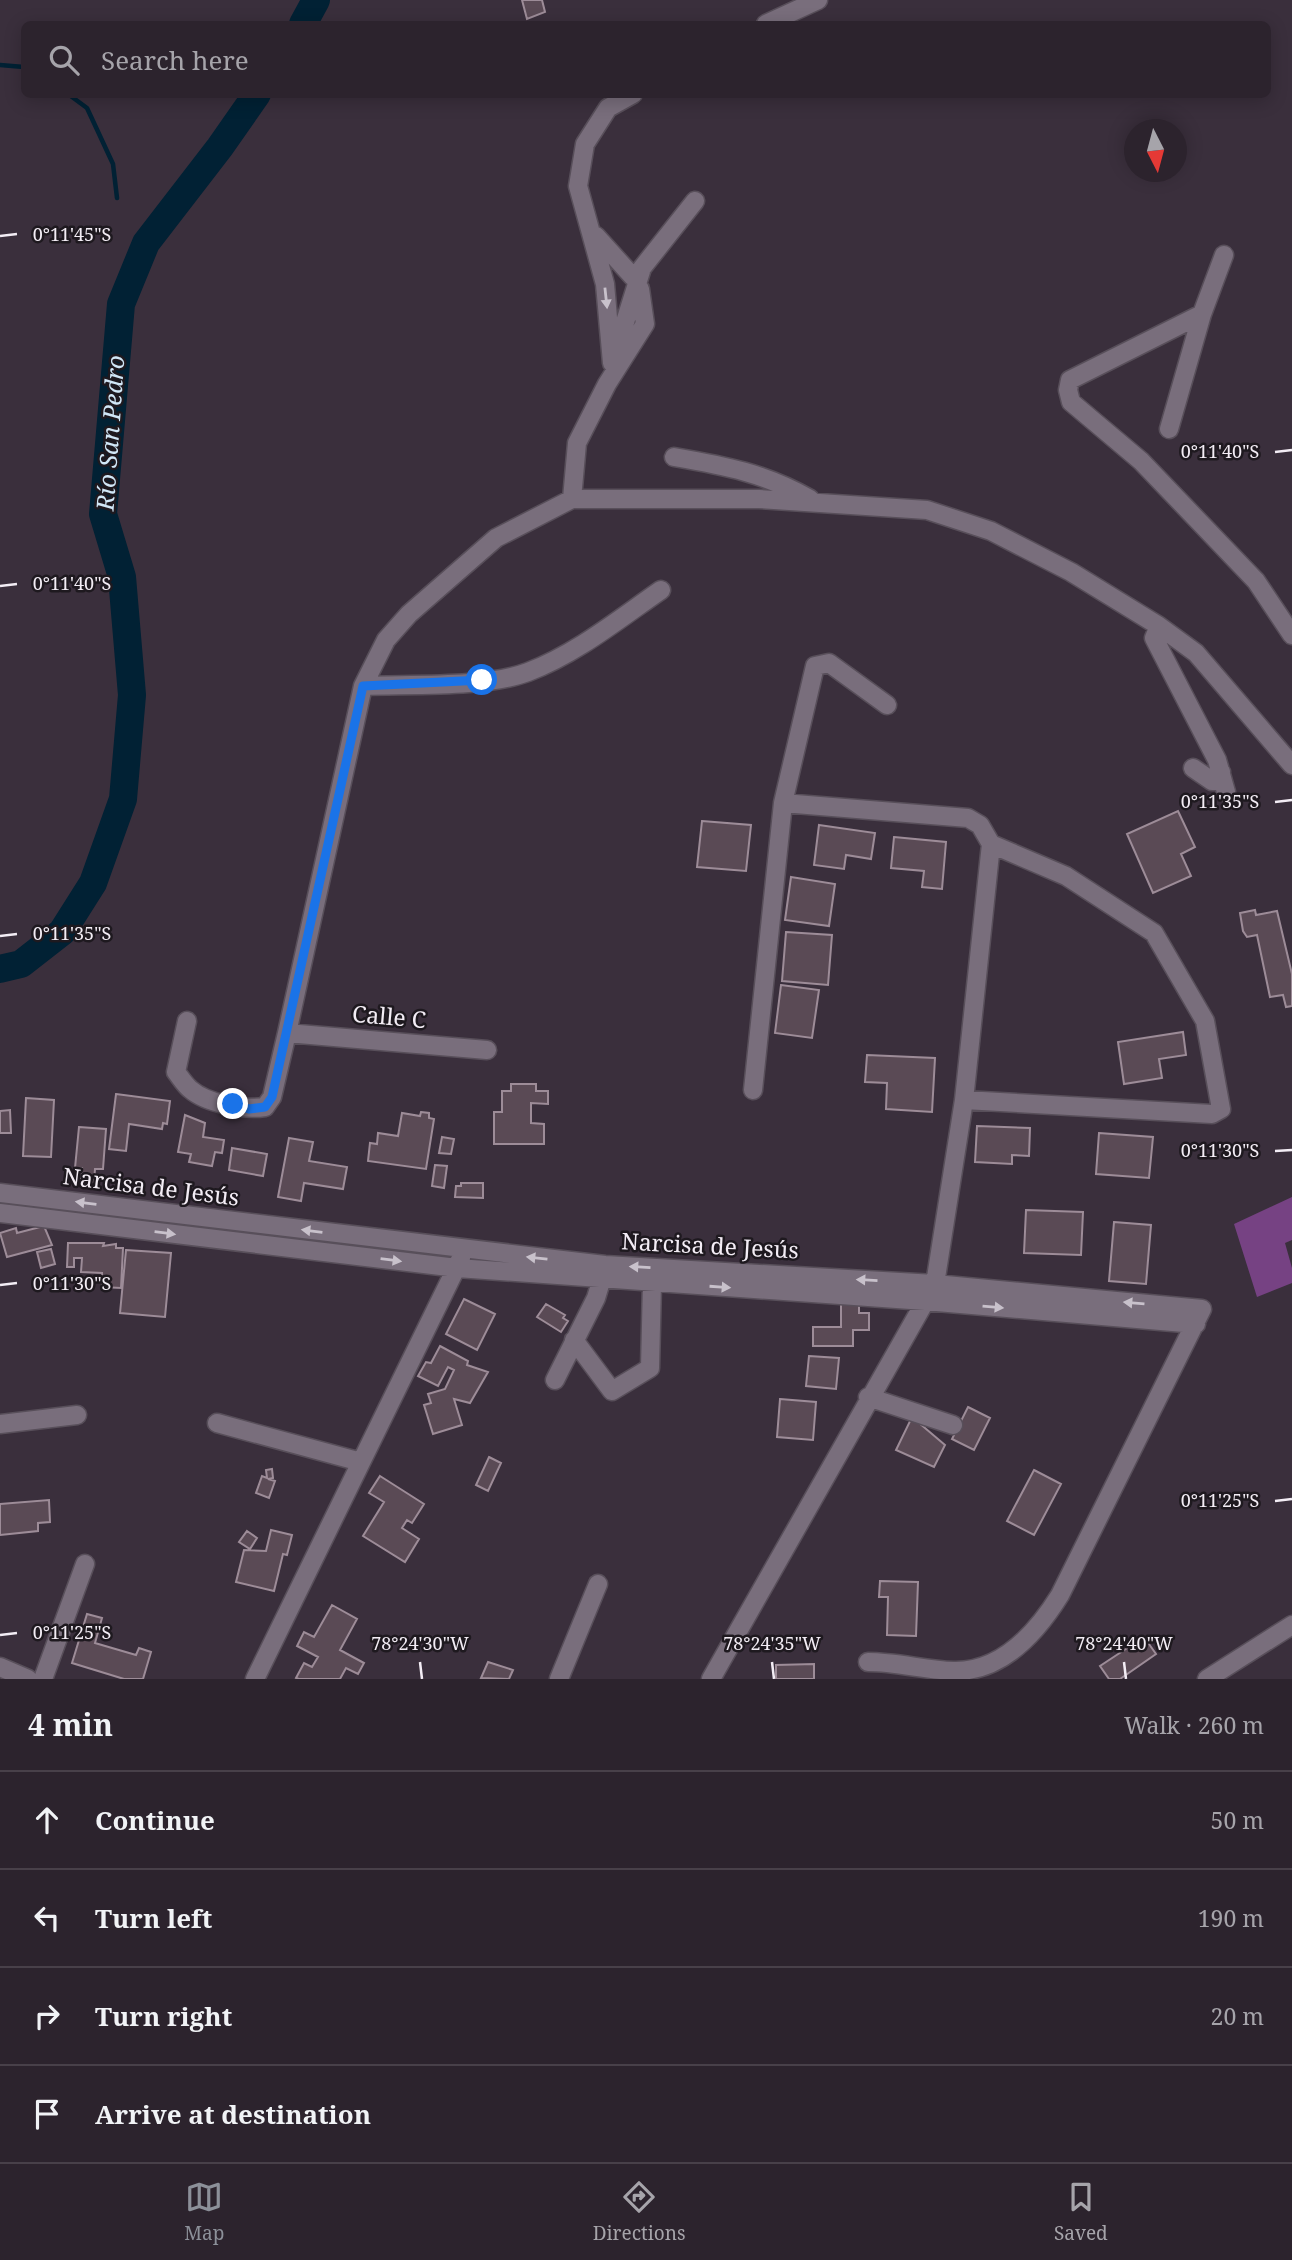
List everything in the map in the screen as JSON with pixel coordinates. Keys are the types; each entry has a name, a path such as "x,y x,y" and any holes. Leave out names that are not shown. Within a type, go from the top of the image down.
{"street":[{"path":"772,21 818,0"},
{"path":"612,363 605,284 578,186 585,144 608,108 626,98"},
{"path":"607,384 642,268 695,201"},
{"path":"572,499 576,443 607,384 645,324 636,283 593,233"},
{"path":"1169,429 1202,314 1224,255"},
{"path":"1202,314 1070,380 1071,402 1141,461 1246,570 1292,635"},
{"path":"674,457 743,469 780,482 813,501"},
{"path":"187,1021 176,1072 189,1089 201,1096 249,1109 265,1107 272,1097 287,1033 363,686 386,640 409,614 496,537 572,499 813,501 928,510 991,531 1071,572 1159,626 1196,653 1292,765"},
{"path":"363,686 482,680 529,672 590,639 661,590"},
{"path":"1159,626 1154,638 1221,772 1226,792"},
{"path":"753,1090 783,803 815,666 829,663 887,705"},
{"path":"1193,768 1212,782 1221,772"},
{"path":"711,1679 868,1397 935,1284 964,1100 991,844 980,825 968,818 783,803"},
{"path":"964,1100 1212,1114 1220,1109 1205,1021 1154,933 1066,876 991,844"},
{"name":"Calle C","path":"287,1033 487,1050"},
{"name":"Narcisa de Jesús","path":"0,1193 464,1250 604,1272 652,1283 1199,1317"},
{"name":"Narcisa de Jesús","path":"0,1213 457,1268 935,1284 1199,1317"},
{"path":"255,1679 464,1250"},
{"path":"555,1380 604,1272"},
{"path":"575,1340 612,1391 650,1367 652,1283"},
{"path":"867,1662 901,1662 956,1671 988,1664 1017,1649 1044,1620 1060,1595 1199,1317"},
{"path":"868,1397 953,1425"},
{"path":"0,1424 78,1415"},
{"path":"217,1423 361,1462"},
{"path":"43,1679 85,1564"},
{"path":"559,1679 598,1584"},
{"path":"1207,1679 1292,1625"},
{"path":"0,1667 28,1679"}],"shaded area":[{"path":"1292,1197 1292,1240 1285,1243 1292,1268 1292,1283 1257,1297 1234,1224"}],"building":[{"path":"522,0 542,0 545,12 527,19"},
{"path":"1178,811 1195,847 1181,854 1191,876 1153,893 1127,834"},
{"path":"702,821 751,825 746,871 697,867"},
{"path":"819,825 875,833 871,859 846,855 844,869 814,865"},
{"path":"894,837 946,842 942,889 922,887 924,871 891,868"},
{"path":"791,877 835,884 829,926 785,920"},
{"path":"1255,910 1256,915 1277,911 1292,974 1292,1006 1286,1007 1283,995 1270,997 1257,935 1247,937 1243,931 1240,913"},
{"path":"786,932 832,935 828,985 782,981"},
{"path":"781,985 819,990 812,1038 775,1033"},
{"path":"1183,1032 1186,1055 1159,1059 1162,1078 1124,1084 1118,1042"},
{"path":"867,1055 935,1058 932,1112 886,1109 887,1083 865,1082"},
{"path":"511,1084 536,1084 536,1091 548,1091 548,1104 531,1103 531,1123 544,1124 544,1144 494,1144 494,1112 502,1112 502,1091 511,1091"},
{"path":"116,1094 170,1101 167,1124 163,1123 162,1129 129,1124 126,1151 109,1149"},
{"path":"26,1098 54,1100 51,1157 23,1156"},
{"path":"10,1110 11,1133 0,1133 0,1111"},
{"path":"421,1112 429,1113 429,1118 434,1119 426,1169 368,1161 370,1143 377,1144 378,1133 398,1136 402,1113 420,1116"},
{"path":"185,1115 205,1123 203,1137 224,1140 222,1153 215,1152 212,1166 189,1162 191,1154 178,1152"},
{"path":"977,1126 1030,1128 1029,1156 1012,1155 1012,1164 975,1162"},
{"path":"79,1127 106,1129 103,1169 95,1169 94,1182 81,1181 82,1168 75,1168"},
{"path":"1099,1133 1153,1137 1149,1178 1096,1174"},
{"path":"442,1137 454,1139 451,1154 439,1153"},
{"path":"289,1138 313,1142 309,1161 347,1167 343,1189 304,1183 301,1201 278,1197"},
{"path":"232,1148 267,1154 263,1176 229,1170"},
{"path":"435,1165 447,1166 444,1188 432,1186"},
{"path":"461,1183 483,1183 483,1198 455,1197 456,1186 461,1186"},
{"path":"1026,1210 1083,1212 1081,1255 1024,1253"},
{"path":"1114,1222 1151,1225 1146,1284 1109,1281"},
{"path":"44,1226 52,1245 7,1257 0,1233 16,1228 17,1233"},
{"path":"68,1243 104,1243 103,1246 116,1244 116,1248 123,1248 121,1288 102,1287 102,1273 81,1272 82,1258 74,1258 74,1267 67,1267"},
{"path":"51,1249 55,1264 41,1268 37,1252"},
{"path":"126,1250 171,1253 165,1317 120,1313"},
{"path":"464,1299 495,1314 477,1350 446,1334"},
{"path":"546,1304 565,1315 563,1318 568,1321 561,1332 537,1317"},
{"path":"841,1304 859,1304 859,1313 869,1313 869,1330 853,1330 853,1346 813,1346 813,1327 841,1327"},
{"path":"440,1346 468,1361 467,1365 488,1372 470,1403 454,1399 462,1425 433,1434 424,1405 431,1403 428,1394 445,1389 454,1370 448,1367 438,1386 418,1376 426,1362 431,1363"},
{"path":"809,1356 839,1358 836,1389 806,1386"},
{"path":"780,1399 816,1402 813,1440 777,1437"},
{"path":"968,1407 990,1418 974,1450 952,1439"},
{"path":"912,1417 945,1445 934,1467 896,1450"},
{"path":"489,1457 501,1463 488,1491 476,1485"},
{"path":"272,1469 273,1478 268,1479 275,1481 269,1498 256,1493 262,1476 267,1478 266,1470"},
{"path":"1034,1470 1061,1484 1034,1535 1007,1521"},
{"path":"380,1476 424,1504 412,1523 407,1520 402,1528 419,1539 405,1562 363,1536 384,1502 369,1493"},
{"path":"49,1500 50,1522 38,1523 38,1531 0,1535 0,1504"},
{"path":"271,1530 292,1535 287,1555 283,1554 274,1591 236,1582 244,1550 266,1551"},
{"path":"247,1531 257,1538 250,1549 239,1542"},
{"path":"880,1581 918,1582 916,1636 887,1635 888,1597 879,1597"},
{"path":"332,1605 357,1619 340,1650 364,1663 358,1674 346,1668 340,1679 296,1678 304,1663 312,1667 318,1657 297,1646 304,1632 314,1637"},
{"path":"87,1614 102,1618 95,1643 136,1655 139,1648 151,1652 143,1679 124,1679 72,1663"},
{"path":"1144,1637 1156,1654 1120,1679 1109,1679 1100,1666"},
{"path":"488,1662 513,1670 509,1679 481,1678"},
{"path":"814,1664 814,1679 776,1679 776,1665"}],"waterway":[{"name":"Río San Pedro","path":"305,21 316,0"},
{"path":"0,65 21,67"},
{"path":"73,98 87,108 113,164 117,198"},
{"name":"Río San Pedro","path":"0,969 21,964 62,932 93,883 123,799 132,695 122,577 103,514 121,304 146,243 254,98"}],"route":[{"path":"233,1104 249,1109 265,1107 272,1097 363,686 482,680"}]}
